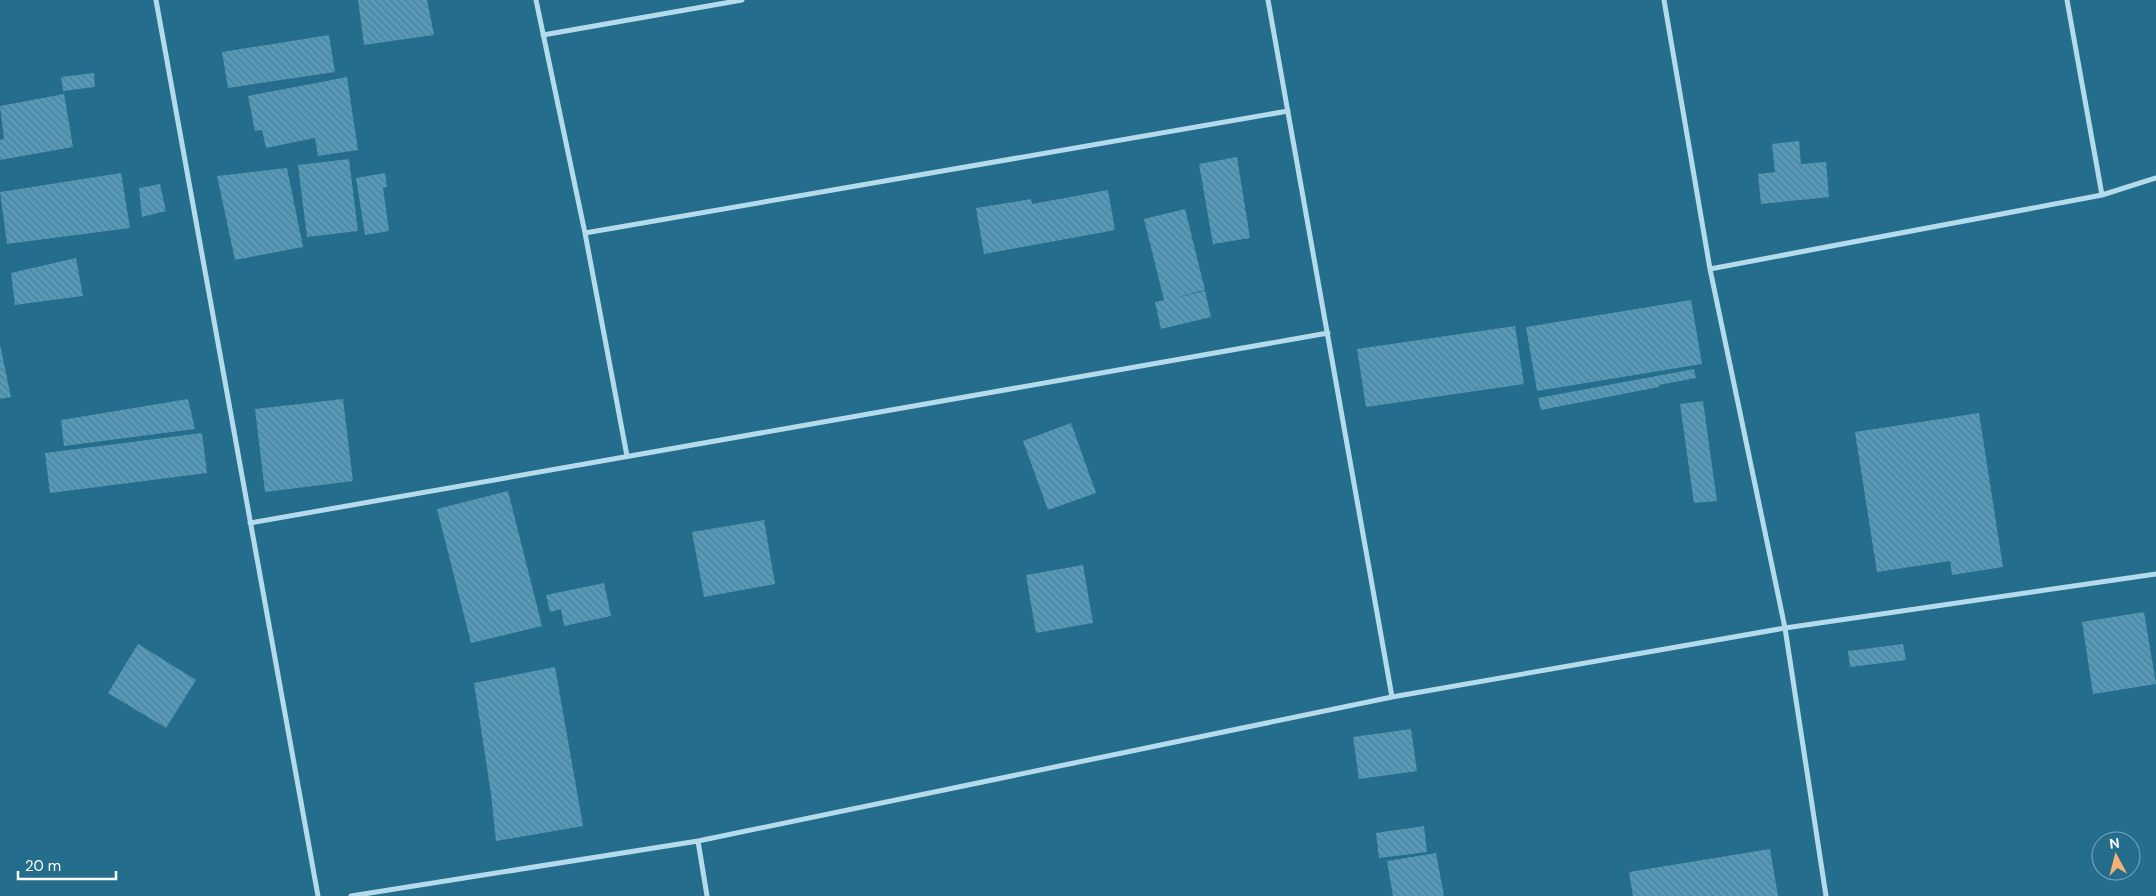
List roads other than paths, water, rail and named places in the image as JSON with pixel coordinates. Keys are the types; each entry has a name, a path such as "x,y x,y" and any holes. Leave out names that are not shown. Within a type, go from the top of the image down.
{"street":[{"path":"156,0 318,896"},
{"path":"536,0 585,233 627,456"},
{"path":"543,35 742,0"},
{"path":"1268,0 1392,697"},
{"path":"1664,0 1710,269 1785,628 1826,896"},
{"path":"2067,0 2102,195"},
{"path":"585,233 1288,111"},
{"path":"1710,269 2102,195 2156,178"},
{"path":"250,523 1328,333"},
{"path":"351,896 698,840 1392,697 1785,628 2156,574"},
{"path":"698,840 707,896"}]}
